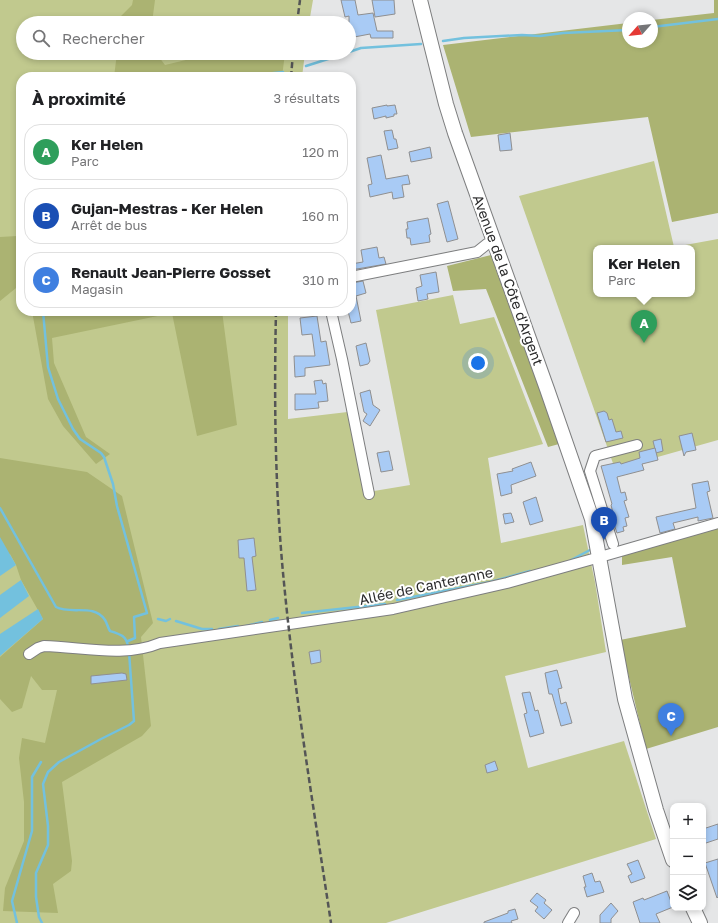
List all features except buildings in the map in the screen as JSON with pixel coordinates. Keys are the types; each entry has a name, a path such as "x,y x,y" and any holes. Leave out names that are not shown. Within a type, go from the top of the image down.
{"main road":[{"name":"Avenue de la Côte d'Argent","path":"420,0 454,133 494,242 584,473 625,699 654,804 670,851"},
{"path":"694,911 700,923"}],"street":[{"path":"356,276 477,252 487,244 494,242"},
{"path":"332,316 369,494"},
{"path":"613,544 584,473 595,456 637,445"},
{"name":"Allée de Canteranne","path":"29,654 44,646 97,651 129,650 150,647 160,643 392,609 507,583 600,558 718,522"},
{"path":"568,923 574,912"}],"green space":[{"path":"0,0 313,0 310,16 16,16 16,60 304,60 303,72 16,72 16,316 288,316 288,419 356,411 374,491 410,485 376,310 453,295 460,324 494,317 543,444 488,458 501,543 583,525 595,582 606,652 505,676 528,768 624,741 656,839 386,923 0,923"},
{"path":"133,0 155,0 153,16 121,16 132,5"},
{"path":"714,0 718,0 718,213 672,222 648,117 471,137 443,45 622,24 622,48 658,48 658,19 714,13"},
{"path":"116,60 161,60 165,65 186,60 284,60 283,72 115,72"},
{"path":"654,161 674,245 593,245 593,297 695,297 695,245 685,245 718,239 718,440 615,469 519,196"},
{"path":"16,236 16,288 0,301 0,237"},
{"path":"491,255 559,444 548,447 486,289 453,291 447,266"},
{"path":"33,316 158,316 52,338 54,363 86,437 110,454 96,464 63,426 48,399"},
{"path":"173,316 223,316 237,425 197,436"},
{"path":"0,458 87,472 122,496 153,623 141,637 151,726 142,736 62,782 72,861 71,871 53,884 58,913 3,911 5,888 24,841 24,802 19,758 22,738 45,743 57,690 42,690 31,676 22,708 12,712 0,699 0,657 43,619 21,580 16,565 10,554 0,562"},
{"path":"718,525 718,727 646,749 620,640 686,627 672,557 622,565 622,553"}],"water":[{"path":"0,537 16,565 0,576"},
{"path":"21,580 29,596 0,618 0,595"},
{"path":"38,609 43,619 0,656 0,634"}],"waterway":[{"path":"658,26 718,19"},
{"path":"443,41 464,38 522,35 540,36 563,33 622,30"},
{"path":"356,50 361,48 421,44"},
{"path":"306,66 325,60"},
{"path":"43,316 48,367 58,399 73,429 80,439 101,453 104,457 113,484 117,506 147,613 134,617 135,638 128,641"},
{"path":"0,508 56,607 68,610 95,612 105,620 110,631 120,634 125,638 128,647"},
{"path":"571,560 590,550"},
{"path":"397,600 490,582 530,571"},
{"path":"302,613 385,604"},
{"path":"270,620 278,618"},
{"path":"158,619 166,621 170,619"},
{"path":"176,621 202,629 212,629"},
{"path":"246,626 262,622"},
{"path":"219,629 238,626"},
{"path":"42,923 39,917 36,897 36,873 48,845 48,826 43,784 48,772 59,762 134,721 129,652"},
{"path":"17,923 12,901 32,831 32,777 41,762"}],"railway":[{"path":"298,16 300,0"},
{"path":"291,72 292,60"},
{"path":"276,316 276,447 284,583 299,711 331,923"}],"place":[{"name":"Ker Helen","path":"644,343"},
{"name":"Gujan-Mestras - Ker Helen","path":"604,540"},
{"name":"Renault Jean-Pierre Gosset","path":"671,736"}]}
